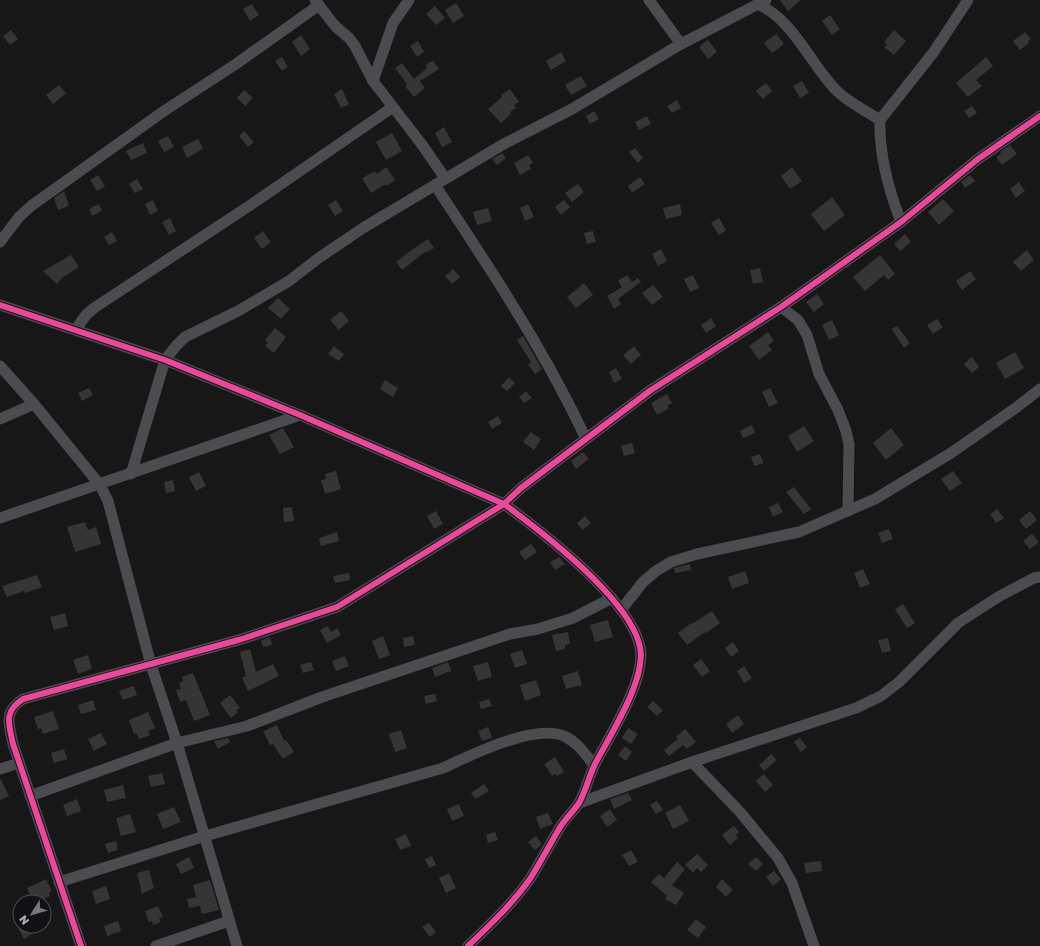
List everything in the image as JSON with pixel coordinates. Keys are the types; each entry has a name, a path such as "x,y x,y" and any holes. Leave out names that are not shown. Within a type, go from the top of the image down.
{"street":[{"path":"373,81 393,23 409,0"},
{"path":"649,0 681,44"},
{"path":"901,222 894,202 884,158 880,133 880,120 933,53 968,0"},
{"path":"0,242 19,217 31,206 164,111 236,64 317,2 336,26 355,46 373,81 420,142 445,178"},
{"path":"131,474 165,360 185,337 238,312 289,281 320,256 357,232 502,144 572,109 681,44 761,2 785,25 834,89 846,99 880,120"},
{"path":"76,330 86,315 94,308 249,206 393,107"},
{"path":"81,946 13,744 9,722 12,708 23,699 242,639 337,607 504,504 521,488 652,390 781,307 901,222 978,159 1040,116"},
{"path":"435,185 516,309 574,414 586,439"},
{"path":"0,305 165,360 300,415 504,504 533,525 577,563 612,598 621,610 634,631 640,647 641,661 639,673 630,697 594,765 579,803 560,828 530,879 496,919 468,946"},
{"path":"781,307 798,320 807,335 819,374 838,410 846,431 849,444 848,511"},
{"path":"0,366 34,404 100,485 108,501 151,665 177,743 237,946"},
{"path":"621,610 643,582 656,571 672,562 697,554 799,532 875,499 913,477 991,425 1040,389"},
{"path":"0,419 34,404"},
{"path":"0,518 100,485 300,415"},
{"path":"579,803 692,762 856,708 881,696 899,682 958,623 998,597 1034,578 1040,577"},
{"path":"30,796 177,743 247,726 322,696 510,634 538,629 573,618 612,598"},
{"path":"59,882 205,836 443,768 516,739 538,733 554,732 566,737 584,752 594,765"},
{"path":"692,762 740,812 778,858 792,883 814,946"},
{"path":"0,769 19,763"},
{"path":"156,946 229,921"}],"building":[{"path":"780,0 801,0 788,11"},
{"path":"456,3 464,16 453,23 445,10"},
{"path":"252,4 259,15 250,21 243,9"},
{"path":"435,6 445,18 436,25 426,14"},
{"path":"830,15 840,29 832,35 822,21"},
{"path":"11,30 18,39 10,45 3,36"},
{"path":"894,30 906,41 894,55 884,47 887,45 884,42"},
{"path":"1025,32 1031,39 1028,41 1029,43 1020,50 1013,41"},
{"path":"776,34 784,44 772,53 764,43"},
{"path":"301,35 310,49 301,56 292,42"},
{"path":"708,40 717,52 708,59 699,47"},
{"path":"418,41 424,52 417,57 410,46"},
{"path":"561,52 566,61 551,70 546,61"},
{"path":"282,57 288,67 282,71 275,61"},
{"path":"986,57 993,66 976,80 982,86 968,97 956,83"},
{"path":"433,61 439,69 420,81 425,88 414,97 405,86 407,84 395,68 402,63 414,79 427,68 425,65"},
{"path":"581,76 587,86 571,95 565,85"},
{"path":"802,81 809,93 800,98 793,86"},
{"path":"766,83 772,91 763,99 756,91"},
{"path":"59,85 66,93 53,104 46,95"},
{"path":"342,89 349,104 341,108 334,94"},
{"path":"510,89 519,102 514,105 516,108 510,112 511,114 501,123 488,109 502,97 501,95"},
{"path":"244,90 253,98 245,106 237,98"},
{"path":"677,100 681,108 672,113 667,106"},
{"path":"972,106 977,113 969,118 964,111"},
{"path":"594,111 599,119 590,124 586,116"},
{"path":"647,116 651,124 639,130 635,122"},
{"path":"444,127 452,142 442,147 435,133"},
{"path":"244,131 254,142 248,147 239,136"},
{"path":"392,133 402,151 386,160 376,142"},
{"path":"168,136 174,147 164,152 158,141"},
{"path":"198,139 203,149 187,158 182,147"},
{"path":"143,143 147,153 131,160 126,151"},
{"path":"1010,145 1017,154 1002,165 996,157"},
{"path":"635,148 643,158 638,163 629,152"},
{"path":"502,153 506,158 497,165 492,159"},
{"path":"528,155 533,163 529,165 531,169 520,175 514,163"},
{"path":"386,167 395,180 387,186 386,184 371,193 362,178 375,171 377,174"},
{"path":"792,167 802,181 790,189 781,176"},
{"path":"98,175 105,186 97,191 90,180"},
{"path":"970,175 975,181 965,188 961,182"},
{"path":"640,177 645,184 632,193 628,186"},
{"path":"137,179 143,189 135,193 129,184"},
{"path":"1019,182 1025,191 1016,198 1010,189"},
{"path":"578,184 584,192 572,202 565,193"},
{"path":"64,191 69,206 58,210 54,198"},
{"path":"832,197 845,215 824,231 811,214"},
{"path":"943,199 954,211 939,225 928,212"},
{"path":"153,200 158,211 150,215 145,204"},
{"path":"336,200 343,211 335,216 328,205"},
{"path":"564,200 570,207 561,215 555,207"},
{"path":"99,204 102,211 92,216 89,209"},
{"path":"528,204 534,217 525,221 520,208"},
{"path":"680,204 682,215 666,219 663,208"},
{"path":"488,208 492,221 477,225 473,212"},
{"path":"170,218 176,231 169,235 162,222"},
{"path":"719,218 726,230 719,235 711,223"},
{"path":"263,231 271,242 262,249 254,238"},
{"path":"593,231 596,242 587,244 584,233"},
{"path":"112,232 117,241 109,245 104,237"},
{"path":"905,234 911,242 900,251 894,244"},
{"path":"428,239 434,248 425,252 402,270 396,262"},
{"path":"661,249 667,261 658,266 652,254"},
{"path":"1027,250 1034,260 1021,271 1013,262"},
{"path":"71,255 79,267 63,277 57,284 43,271"},
{"path":"880,255 895,274 888,280 884,275 865,291 853,277"},
{"path":"760,268 763,282 753,284 750,270"},
{"path":"453,269 460,277 452,284 445,276"},
{"path":"970,271 976,279 962,290 956,281"},
{"path":"627,275 632,282 638,278 641,282 618,299 621,304 614,309 607,296 622,287 618,281"},
{"path":"693,275 699,288 690,292 684,279"},
{"path":"584,283 593,295 576,308 567,297"},
{"path":"653,285 663,297 652,305 642,293"},
{"path":"817,294 824,304 814,312 806,302"},
{"path":"278,298 290,309 281,319 268,308"},
{"path":"341,311 349,321 339,330 330,320"},
{"path":"711,318 716,326 706,333 701,325"},
{"path":"937,319 943,327 933,334 927,325"},
{"path":"832,320 839,335 829,340 822,325"},
{"path":"897,326 910,343 904,348 892,329"},
{"path":"275,328 286,337 274,353 265,346 268,342 265,340"},
{"path":"768,332 774,341 768,345 772,350 759,360 749,346"},
{"path":"523,336 542,369 535,374 528,364 531,362 517,340"},
{"path":"334,346 344,354 339,361 328,354"},
{"path":"634,346 641,355 631,364 623,355"},
{"path":"1015,352 1024,368 1005,379 996,363"},
{"path":"972,357 979,367 972,373 964,364"},
{"path":"616,368 622,379 614,383 609,372"},
{"path":"509,377 515,383 507,391 501,386"},
{"path":"385,380 398,388 393,397 380,389"},
{"path":"89,388 93,395 82,401 78,393"},
{"path":"770,388 778,403 769,407 762,392"},
{"path":"526,391 532,398 524,403 519,397"},
{"path":"667,394 672,403 667,406 669,408 657,415 651,403"},
{"path":"498,416 502,423 492,429 488,422"},
{"path":"752,425 755,433 743,438 740,431"},
{"path":"804,426 814,441 797,452 788,436"},
{"path":"283,428 294,447 280,454 269,435"},
{"path":"891,428 904,445 886,460 873,443"},
{"path":"531,432 541,439 534,450 523,442"},
{"path":"632,443 635,453 624,456 621,446"},
{"path":"583,452 589,459 576,469 571,461"},
{"path":"760,454 763,463 754,466 751,457"},
{"path":"336,471 341,489 325,494 321,480 326,479 325,474"},
{"path":"953,471 962,483 950,491 941,479"},
{"path":"199,472 206,486 196,491 189,477"},
{"path":"173,480 175,491 166,493 164,482"},
{"path":"794,487 811,509 804,514 786,492"},
{"path":"778,503 783,512 773,517 769,507"},
{"path":"292,507 294,521 284,522 283,508"},
{"path":"997,509 1004,518 996,523 990,514"},
{"path":"436,511 443,524 434,529 427,516"},
{"path":"1030,511 1037,520 1026,529 1019,520"},
{"path":"585,516 591,523 583,530 577,523"},
{"path":"85,522 88,530 96,527 101,544 75,552 67,527"},
{"path":"889,529 893,539 882,543 878,533"},
{"path":"337,532 339,541 321,546 319,538"},
{"path":"1032,534 1039,542 1030,549 1023,541"},
{"path":"531,544 537,552 525,560 519,552"},
{"path":"559,557 565,564 555,570 550,562"},
{"path":"690,564 691,570 675,573 674,568"},
{"path":"863,569 870,584 860,588 854,573"},
{"path":"745,571 749,583 732,589 728,577"},
{"path":"349,573 350,580 335,583 333,576"},
{"path":"37,575 42,587 7,597 2,586"},
{"path":"903,604 915,623 907,628 895,609"},
{"path":"712,611 720,623 687,645 678,633 691,623 692,624"},
{"path":"65,613 68,626 54,630 50,617"},
{"path":"608,620 613,637 595,642 590,625"},
{"path":"328,626 331,632 337,628 341,635 327,643 320,630"},
{"path":"568,632 570,644 565,645 565,649 556,651 552,635"},
{"path":"383,636 390,655 379,659 372,641"},
{"path":"413,636 415,645 404,647 403,638"},
{"path":"270,637 272,645 263,647 261,640"},
{"path":"888,638 891,651 882,653 878,640"},
{"path":"733,642 739,651 731,657 725,648"},
{"path":"250,649 256,672 273,664 279,676 248,691 242,678 246,676 240,652"},
{"path":"522,650 527,664 515,668 510,654"},
{"path":"88,655 92,669 78,674 73,660"},
{"path":"345,656 349,666 336,671 332,661"},
{"path":"701,659 710,671 702,677 693,665"},
{"path":"311,662 314,670 303,673 300,665"},
{"path":"448,662 451,671 435,677 432,668"},
{"path":"488,662 492,677 478,681 473,666"},
{"path":"744,666 752,678 744,683 737,671"},
{"path":"578,671 582,685 566,689 562,676"},
{"path":"193,673 210,715 194,721 186,700 180,702 176,690 181,689 179,683 183,681 182,677"},
{"path":"536,680 541,695 525,701 520,685"},
{"path":"134,686 137,695 123,700 119,691"},
{"path":"435,694 437,701 426,704 424,696"},
{"path":"230,695 240,708 236,710 238,712 231,718 220,703"},
{"path":"489,699 492,706 481,709 479,702"},
{"path":"93,700 96,710 81,714 78,705"},
{"path":"653,701 663,710 657,716 647,707"},
{"path":"53,711 59,729 43,734 41,728 38,729 34,717"},
{"path":"148,712 155,728 148,731 150,735 139,739 136,733 134,734 129,720"},
{"path":"738,715 744,724 732,733 726,724"},
{"path":"277,725 284,741 286,740 294,752 283,759 273,744 270,745 263,731"},
{"path":"488,727 492,738 482,741 478,731"},
{"path":"628,728 638,734 631,744 622,738"},
{"path":"685,729 696,742 687,749 683,745 669,756 664,750 678,739 676,737"},
{"path":"401,730 407,748 395,752 389,734"},
{"path":"101,733 107,744 94,751 88,739"},
{"path":"228,738 230,742 218,749 214,741"},
{"path":"800,738 807,747 801,752 794,742"},
{"path":"625,746 632,752 626,761 618,755"},
{"path":"64,749 67,759 54,763 51,753"},
{"path":"771,754 777,760 764,771 759,765"},
{"path":"555,757 564,772 557,776 556,774 552,776 544,764"},
{"path":"162,773 165,784 151,787 148,776"},
{"path":"764,774 773,785 765,792 756,781"},
{"path":"0,778 9,796 0,800"},
{"path":"484,784 489,791 475,799 471,793"},
{"path":"123,785 126,798 107,802 104,790"},
{"path":"628,793 632,800 614,809 610,799"},
{"path":"77,799 81,811 67,816 63,805"},
{"path":"657,801 663,810 656,814 650,805"},
{"path":"459,804 464,816 452,821 447,809"},
{"path":"680,805 689,821 673,829 665,813"},
{"path":"174,807 181,822 163,829 157,814"},
{"path":"610,809 617,820 607,827 600,816"},
{"path":"548,813 553,824 540,829 536,817"},
{"path":"130,814 136,832 121,836 116,818"},
{"path":"734,826 739,832 736,835 738,838 730,845 722,835"},
{"path":"495,832 498,840 488,843 486,835"},
{"path":"406,834 411,846 400,850 395,839"},
{"path":"536,836 542,844 535,850 528,842"},
{"path":"116,841 118,850 108,853 105,844"},
{"path":"631,850 638,862 629,866 622,855"},
{"path":"697,854 708,865 701,872 697,868 693,873 685,865"},
{"path":"432,856 436,865 429,868 425,859"},
{"path":"189,857 194,868 181,874 176,864"},
{"path":"756,857 763,864 756,871 748,864"},
{"path":"821,861 822,871 806,873 804,863"},
{"path":"677,862 685,869 672,885 684,893 676,905 665,899 667,896 651,882 659,874 664,878"},
{"path":"149,870 154,888 142,894 137,873"},
{"path":"774,871 781,879 773,886 766,877"},
{"path":"449,873 456,888 446,893 439,878"},
{"path":"46,879 52,891 49,892 50,894 30,894 27,888"},
{"path":"722,879 733,890 726,897 716,887"},
{"path":"210,880 219,910 202,914 200,906 189,908 187,899 196,897 193,885"},
{"path":"106,886 110,899 96,904 92,891"},
{"path":"158,906 163,917 159,919 161,922 153,925 152,921 149,922 145,911"},
{"path":"696,919 706,927 698,938 687,930"},
{"path":"118,921 121,931 107,936 104,926"},
{"path":"429,923 436,932 430,937 422,927"},
{"path":"21,934 32,934 24,939"}],"cycle path":[{"path":"81,946 13,744 9,719 12,709 17,704 23,699 242,639 337,607 504,504 521,488 651,390 781,307 901,222 978,159 1040,116"},
{"path":"0,305 165,360 300,415 504,504 561,549 603,588 620,608 633,628 640,647 641,660 638,675 626,707 595,764 584,794 579,803 561,826 530,879 508,906 468,946"}]}
